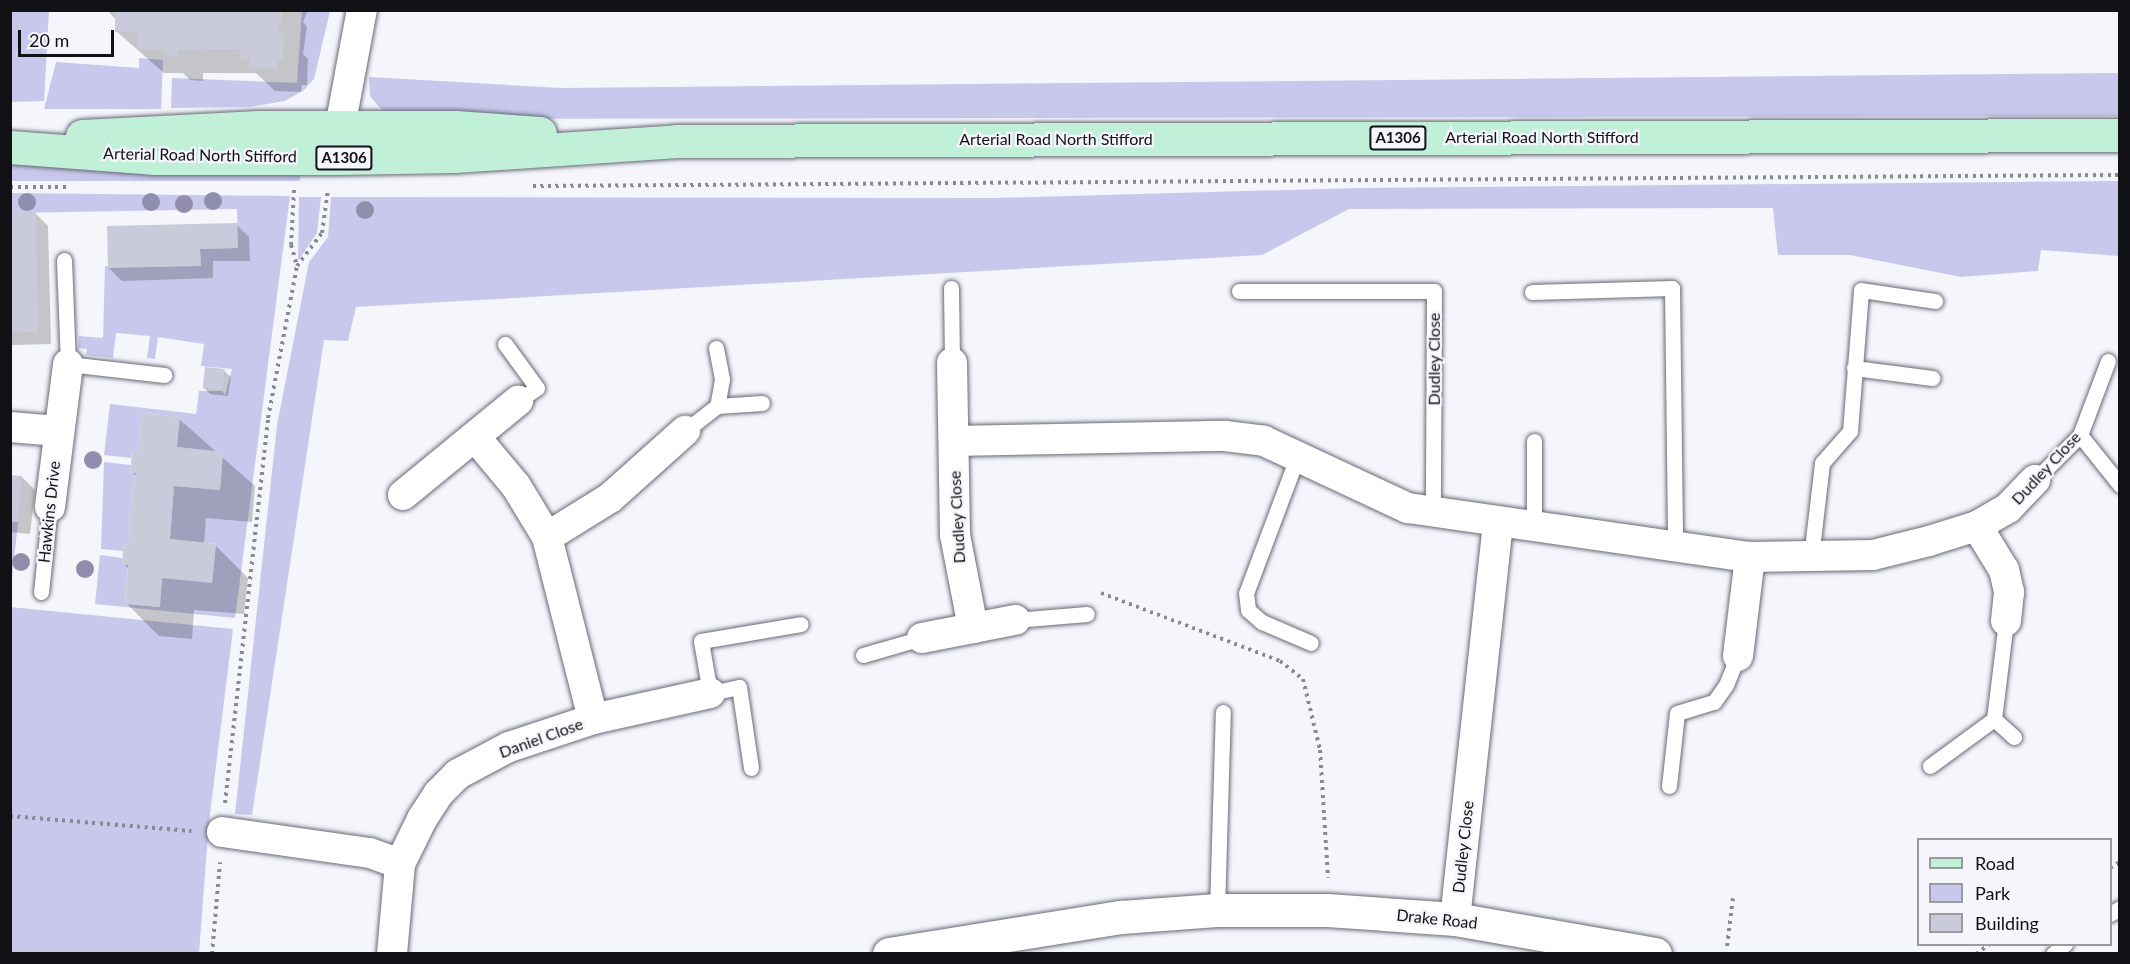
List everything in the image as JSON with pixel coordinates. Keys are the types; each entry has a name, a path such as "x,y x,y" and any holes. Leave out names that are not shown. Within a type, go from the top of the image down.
{"main road":[{"name":"Arterial Road North Stifford","path":"10,141 169,130 340,127 455,127 677,141"},
{"name":"Arterial Road North Stifford","path":"10,147 156,158 337,158 454,156 677,141 2120,135"}],"street":[{"path":"340,127 362,10"},
{"name":"Dudley Close","path":"952,363 955,535 973,628"},
{"name":"Hawkins Drive","path":"50,507 68,364"},
{"path":"403,495 476,438 518,401"},
{"path":"10,427 58,431"},
{"path":"547,537 610,498 685,431"},
{"name":"Dudley Close","path":"954,441 1225,436 1264,441 1398,504 1433,514 1750,557 1873,555 1977,526 2008,508 2035,480"},
{"name":"Daniel Close","path":"476,438 516,486 547,537 593,719"},
{"name":"Dudley Close","path":"1455,919 1498,524"},
{"path":"1977,526 2004,570 2009,592 2006,621"},
{"path":"1738,656 1750,557"},
{"path":"922,638 1015,620"},
{"name":"Daniel Close","path":"392,954 400,864 427,810 458,774 509,747 593,719 710,693"},
{"path":"222,832 370,853 400,864"},
{"name":"Drake Road","path":"889,954 1121,917 1217,910 1327,910 1455,919 1655,954"}],"lane":[{"name":"Hawkins Drive","path":"64,260 68,364"},
{"name":"Dudley Close","path":"951,288 952,363"},
{"path":"1532,292 1672,288 1676,546"},
{"path":"1811,557 1822,463 1850,431 1861,290 1935,301"},
{"name":"Dudley Close","path":"1239,291 1434,291 1433,514"},
{"path":"505,344 537,388 518,401"},
{"path":"716,348 722,379 717,406"},
{"name":"Dudley Close","path":"2035,480 2080,435 2108,361"},
{"path":"68,364 164,375"},
{"path":"1854,368 1932,378"},
{"path":"685,431 717,406 762,403"},
{"path":"2080,435 2120,485"},
{"path":"1534,441 1534,528"},
{"path":"1298,455 1246,593 1248,610 1262,622 1311,643"},
{"name":"Hawkins Drive","path":"41,592 50,507"},
{"path":"1015,620 1087,614"},
{"path":"1930,766 1994,719 2006,621"},
{"path":"710,693 701,641 801,624"},
{"path":"863,655 922,638"},
{"path":"1669,786 1677,713 1714,702 1726,685 1738,656"},
{"name":"Daniel Close","path":"710,693 739,687 751,768"},
{"path":"1217,910 1223,712"},
{"path":"1994,719 2014,737"}],"path":[{"path":"531,186 2120,175"},
{"path":"293,187 291,246 297,266"},
{"path":"319,187 340,188"},
{"path":"212,954 222,832 268,418 297,266 322,233 328,188"},
{"path":"10,816 222,832"},
{"path":"1727,946 1733,898"}],"green space":[{"path":"10,11 49,11 44,101 11,102"},
{"path":"302,11 330,11 314,79 304,90 285,101 250,107 171,108 172,78 297,83"},
{"path":"139,58 163,60 161,109 44,109 56,62 139,68"},
{"path":"2119,73 2120,116 418,119 387,113 379,107 370,96 369,77 561,88"},
{"path":"10,165 300,165 300,181 10,181"},
{"path":"2119,181 2119,256 2041,250 2038,271 1961,277 1850,255 1778,255 1773,208 1349,209 1262,255 356,307 348,341 324,340 252,815 235,814 277,425 309,262 328,237 331,197 995,198 1358,188"},
{"path":"10,193 290,196 235,618 95,604 100,555 122,558 122,564 128,565 125,604 159,607 162,578 212,582 216,544 170,539 174,486 220,490 223,452 177,447 179,417 142,413 138,451 132,451 131,458 104,455 110,404 196,414 199,391 222,391 225,395 232,369 201,366 204,344 158,337 155,359 147,358 150,336 116,333 113,358 86,355 87,349 78,348 79,336 103,338 105,266 201,266 200,249 238,248 237,209 11,213"},
{"path":"299,197 321,197 317,233 298,261"},
{"path":"104,462 131,465 130,472 136,473 130,508 129,545 124,544 123,551 101,549"},
{"path":"10,521 18,522 11,588"},
{"path":"10,607 233,629 209,822 199,953 11,953"}],"building":[{"path":"115,10 283,10 278,33 284,33 283,61 278,61 278,68 249,67 250,59 240,59 240,49 179,50 179,57 164,56 164,50 138,49 138,32 115,32"},
{"path":"10,212 36,212 38,332 12,332"},
{"path":"237,223 238,248 200,249 201,266 108,268 107,226"},
{"path":"205,367 225,369 223,390 203,388"},
{"path":"142,413 180,417 177,447 223,452 220,490 174,486 170,539 216,544 212,583 162,578 160,607 125,604 128,565 122,564 123,551 124,544 129,545 130,508 136,473 130,472 132,450 138,451"},
{"path":"10,475 22,476 18,522 10,521"}]}
